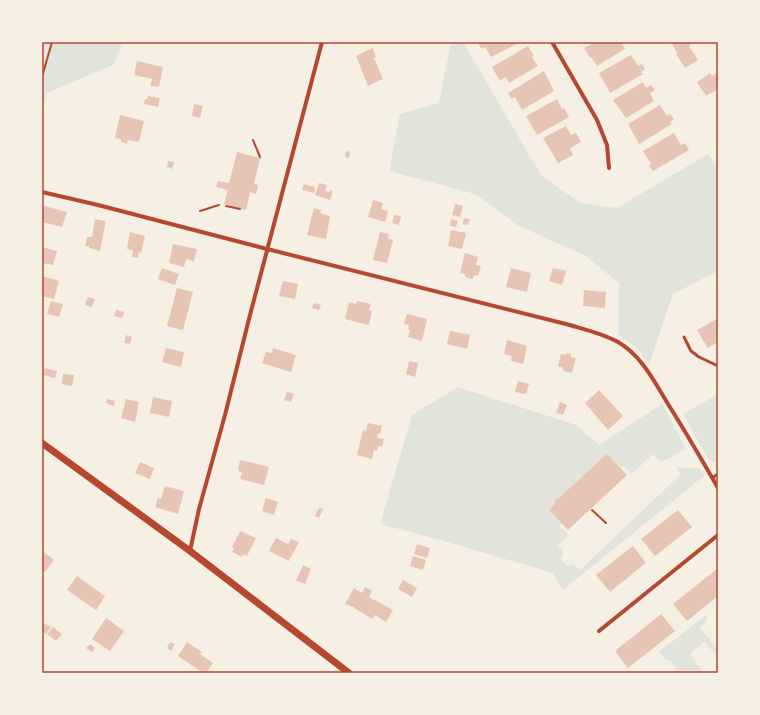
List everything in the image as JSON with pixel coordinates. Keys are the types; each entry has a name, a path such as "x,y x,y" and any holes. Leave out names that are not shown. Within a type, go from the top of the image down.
{"street":[{"path":"190,551 199,509 225,415 322,42"},
{"path":"552,42 597,120 607,145 609,168"},
{"path":"42,192 566,324 603,335 618,342 632,352 644,364 718,488"},
{"path":"42,443 190,551 350,673"},
{"path":"600,631 718,535"}],"lane":[{"path":"684,337 691,351 699,357 718,366"},
{"path":"712,478 718,474"}],"path":[{"path":"42,77 52,42"},
{"path":"253,140 260,157"},
{"path":"200,211 219,205"},
{"path":"226,206 240,209"},
{"path":"592,510 606,523"}],"shaded area":[{"path":"42,42 123,42 113,65 47,93 42,116"},
{"path":"451,42 463,42 541,175 580,203 617,208 708,154 718,169 718,271 673,294 649,365 635,346 618,335 619,283 584,255 517,225 475,194 389,171 400,114 439,103"},
{"path":"458,387 576,425 599,445 662,404 686,449 663,461 660,461 653,454 632,474 623,466 621,468 607,454 560,505 560,521 562,524 560,526 569,535 558,545 563,551 561,559 567,566 573,564 580,570 681,474 677,470 678,467 700,469 705,475 563,590 553,573 380,524 412,415"},
{"path":"718,394 718,462 713,462 708,459 683,414"},
{"path":"707,614 706,622 700,628 718,650 718,657 704,642 690,654 704,673 676,673 675,670 677,669 670,660 666,660 659,652"}],"building":[{"path":"481,42 521,42 491,57 485,47 482,49 478,44"},
{"path":"595,42 621,42 625,49 597,66 584,48"},
{"path":"671,42 689,42 691,45 689,46 698,60 685,68 676,54 677,53"},
{"path":"528,46 534,56 532,57 538,66 509,83 506,77 500,81 492,67"},
{"path":"373,48 376,57 374,58 383,79 368,86 356,56"},
{"path":"631,55 638,66 642,64 645,69 641,72 643,74 610,93 599,73"},
{"path":"137,61 163,67 159,87 150,86 152,79 134,75"},
{"path":"544,71 554,91 522,110 515,97 511,99 508,93"},
{"path":"718,72 718,89 706,96 697,82 710,73 712,76"},
{"path":"643,82 646,88 651,85 655,90 650,93 654,101 626,118 613,100"},
{"path":"148,96 160,98 158,107 144,104 145,99 147,99"},
{"path":"557,99 562,109 564,108 569,117 537,135 526,116"},
{"path":"194,104 203,106 200,118 192,116"},
{"path":"660,105 667,116 670,114 674,119 670,122 672,124 639,144 628,124"},
{"path":"120,115 144,121 139,142 128,140 127,144 121,142 121,139 115,138"},
{"path":"566,126 571,135 576,133 581,142 570,148 573,155 558,163 543,138"},
{"path":"674,133 681,145 685,143 689,150 653,171 649,166 651,164 643,151"},
{"path":"346,151 350,152 349,158 345,157"},
{"path":"237,152 260,158 254,184 258,185 256,194 250,192 246,210 224,204 228,190 216,187 218,181 229,183"},
{"path":"168,161 174,162 172,169 167,167"},
{"path":"319,183 327,185 325,191 333,191 330,200 315,195"},
{"path":"304,184 315,187 314,193 302,190"},
{"path":"373,200 383,203 381,209 388,211 385,222 368,217"},
{"path":"455,204 463,206 460,217 452,215"},
{"path":"44,206 67,212 62,227 42,222 42,212"},
{"path":"314,208 321,210 320,213 330,216 326,239 307,235"},
{"path":"394,215 401,216 399,225 392,223"},
{"path":"464,218 470,219 468,225 463,224"},
{"path":"95,219 106,221 100,251 89,248 89,246 85,246 87,237 92,237"},
{"path":"451,219 458,221 456,227 450,226"},
{"path":"451,230 466,233 462,249 448,246"},
{"path":"130,232 145,236 141,253 139,252 138,258 132,257 133,250 127,249"},
{"path":"380,232 389,234 388,239 393,240 387,263 373,260"},
{"path":"173,244 197,249 194,261 186,259 184,267 169,263"},
{"path":"42,247 57,251 53,265 42,263"},
{"path":"465,253 478,257 476,265 481,266 478,276 474,275 473,279 465,277 465,274 460,273"},
{"path":"162,268 179,274 175,285 158,279"},
{"path":"511,268 531,273 527,292 506,287"},
{"path":"553,268 566,271 562,285 549,281"},
{"path":"42,276 59,281 54,299 42,296"},
{"path":"283,281 298,284 295,299 279,296"},
{"path":"177,288 193,292 183,330 167,326"},
{"path":"584,290 606,292 605,308 583,306"},
{"path":"88,297 95,299 92,307 85,305"},
{"path":"51,301 63,304 59,317 47,314"},
{"path":"357,301 371,304 369,310 372,311 369,325 345,319 349,302 356,304"},
{"path":"314,303 321,305 319,310 312,308"},
{"path":"116,310 124,312 122,318 114,316"},
{"path":"407,314 427,319 422,341 408,337 410,330 408,329 409,325 404,324"},
{"path":"718,318 718,342 708,348 697,330"},
{"path":"450,331 470,335 467,349 447,344"},
{"path":"126,335 132,337 130,344 124,343"},
{"path":"507,340 527,346 523,364 511,361 512,356 504,354"},
{"path":"166,348 184,352 181,367 162,362"},
{"path":"273,348 296,355 291,372 262,363 266,352 272,353"},
{"path":"566,353 571,354 571,357 576,358 572,373 563,371 563,368 558,366 561,354 566,355"},
{"path":"409,361 418,363 415,377 406,374"},
{"path":"45,368 57,371 55,378 43,375"},
{"path":"63,374 74,375 72,386 62,384"},
{"path":"518,381 529,384 526,394 515,392"},
{"path":"599,390 623,416 608,430 585,403"},
{"path":"287,392 294,394 291,402 284,400"},
{"path":"153,397 172,401 169,417 150,413"},
{"path":"107,399 115,401 114,406 106,403"},
{"path":"126,399 139,402 135,422 121,418"},
{"path":"560,402 567,405 563,415 556,413"},
{"path":"368,423 382,426 380,434 378,433 377,438 384,439 382,447 378,446 377,451 374,450 372,459 357,455 363,430 366,431"},
{"path":"607,454 627,475 568,530 549,510 556,503 554,501 557,498 558,499"},
{"path":"240,460 269,467 264,485 240,479 242,472 238,471"},
{"path":"140,462 154,468 150,479 135,473"},
{"path":"165,486 184,491 178,514 155,507 158,498 161,499"},
{"path":"266,498 278,502 274,515 262,511"},
{"path":"319,508 323,509 319,518 315,516"},
{"path":"678,510 692,527 655,556 641,539"},
{"path":"240,531 256,538 247,556 243,554 242,557 232,552 234,548 232,547"},
{"path":"276,538 288,544 291,539 299,542 289,561 269,551"},
{"path":"417,544 430,548 427,558 414,554"},
{"path":"633,546 646,563 610,592 596,575"},
{"path":"42,551 54,560 45,572 42,570"},
{"path":"413,556 426,560 423,570 410,566"},
{"path":"303,565 311,569 305,584 296,581"},
{"path":"718,568 718,596 687,621 673,604"},
{"path":"77,576 105,596 96,610 67,590"},
{"path":"403,580 417,588 412,597 398,589"},
{"path":"365,587 372,591 369,597 393,610 386,622 375,615 372,619 353,607 345,604 354,588 362,593"},
{"path":"661,614 675,631 628,668 615,651"},
{"path":"106,618 124,631 110,651 92,639"},
{"path":"42,622 51,627 46,634 42,632"},
{"path":"53,627 62,634 56,641 47,634"},
{"path":"170,642 175,644 171,651 167,648"},
{"path":"187,642 202,652 200,654 213,663 206,673 203,673 178,656"},
{"path":"90,644 95,648 92,652 86,648"}]}
